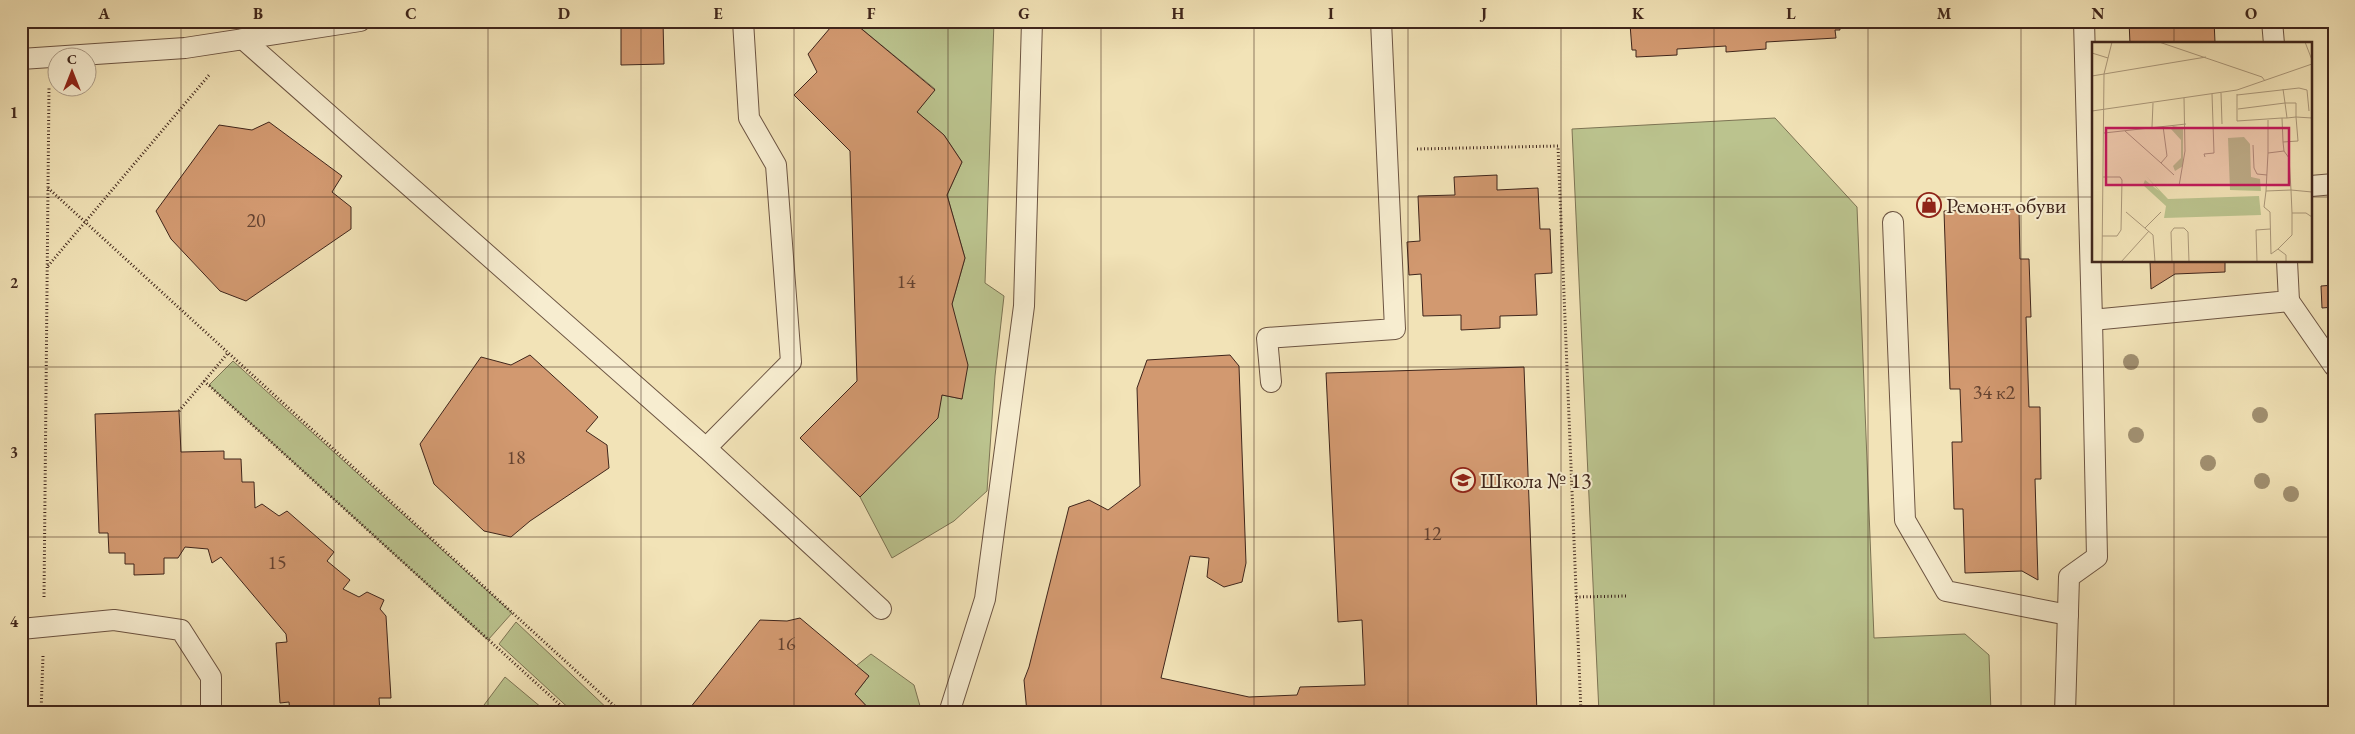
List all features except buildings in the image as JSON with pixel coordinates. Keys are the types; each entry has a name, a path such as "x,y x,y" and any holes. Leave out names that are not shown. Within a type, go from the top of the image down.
{"lane":[{"path":"98,54 185,48 360,21"},
{"path":"706,448 791,362 776,165 749,118 743,21"},
{"path":"949,713 985,599 1024,306 1032,21"},
{"path":"1271,382 1267,338 1395,329 1381,21"},
{"path":"2065,713 2069,577 2097,556 2084,21"},
{"path":"2272,21 2274,42"},
{"path":"243,39 706,448 881,609"},
{"path":"21,59 48,57"},
{"path":"2312,186 2334,184"},
{"path":"1893,222 1905,520 1946,591 2068,614"},
{"path":"2286,262 2288,301 2334,366"},
{"path":"2092,320 2288,301"},
{"path":"21,628 114,620 180,630 211,677 211,713"}],"path":[{"path":"48,267 214,70 243,39"},
{"path":"41,713 49,98"},
{"path":"1386,149 1558,146 1582,713"},
{"path":"48,188 622,713"},
{"path":"179,411 228,353"},
{"path":"204,381 569,713"},
{"path":"1576,598 1627,596"}],"green space":[{"path":"852,21 994,21 985,283 1004,296 995,376 987,491 954,521 892,558 860,497 942,395 962,399 952,304 965,258 947,195 962,162 944,135 917,112 935,89"},
{"path":"1775,118 1857,207 1874,638 1965,634 1989,655 1991,713 1599,713 1572,129"},
{"path":"233,361 512,613 488,640 209,385"},
{"path":"516,622 612,713 574,713 499,644"},
{"path":"871,654 914,685 922,713 873,713 855,694 869,676 856,666"},
{"path":"505,677 548,713 478,713"}],"place":[{"name":"Ремонт обуви","path":"1929,205"},
{"name":"Школа № 13","path":"1463,480"}]}
